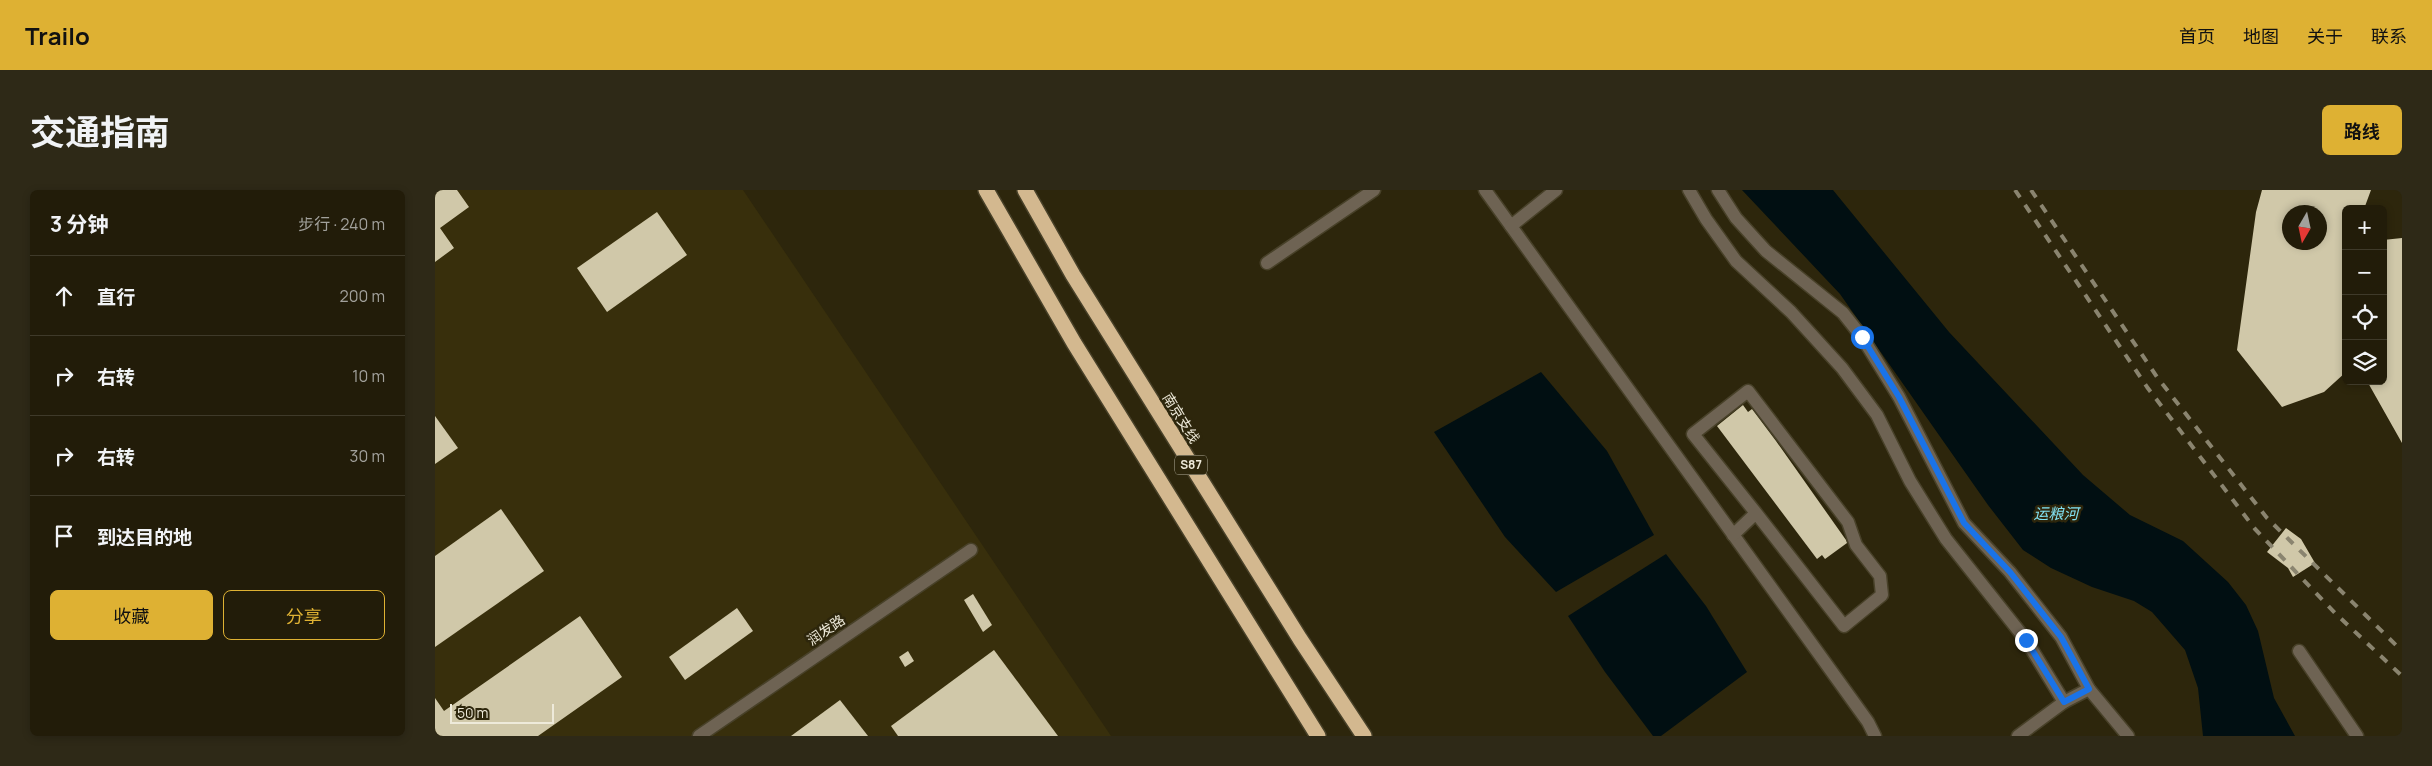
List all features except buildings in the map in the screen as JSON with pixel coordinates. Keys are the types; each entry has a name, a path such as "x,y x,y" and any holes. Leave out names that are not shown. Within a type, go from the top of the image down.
{"highway":[{"name":"S87","path":"986,190 1074,343 1318,736"},
{"name":"南京支线","path":"1025,190 1078,284 1300,639 1364,736"}],"street":[{"path":"1267,263 1374,190"},
{"path":"1485,190 1868,722 1875,736"},
{"path":"1511,226 1556,190"},
{"path":"1689,190 1706,219 1736,261 1791,312 1843,368 1871,407 1910,481 1946,539 2026,640 2064,702"},
{"path":"1718,190 1736,218 1766,251 1843,313 1862,337 1899,397 1964,523 2010,572 2061,637 2089,689 2128,736"},
{"path":"1748,391 1848,522 1856,545 1880,576 1883,595 1845,626 1757,513 1693,434 1748,391"},
{"path":"1733,535 1757,513"},
{"name":"润发路","path":"699,736 971,550"},
{"path":"2299,651 2357,736"},
{"path":"2018,736 2064,702 2089,689"}],"shaded area":[{"path":"435,190 743,190 1111,736 435,736"}],"water":[{"name":"运粮河","path":"1742,190 1833,190 1949,332 2083,475 2130,515 2183,541 2228,582 2246,605 2258,631 2274,698 2295,736 2203,736 2198,688 2185,650 2152,612 2134,601 2092,587 2051,568 2023,550 1988,505 1840,294"},
{"path":"1541,372 1607,451 1654,535 1556,592 1505,537 1434,432"},
{"path":"1666,554 1706,606 1747,672 1661,736 1653,736 1605,672 1568,616"}],"railway":[{"path":"2015,190 2147,387 2255,529 2335,613 2402,676"},
{"path":"2031,190 2157,377 2267,518 2402,651"}],"route":[{"path":"1862,337 1899,397 1938,476 1964,523 2010,572 2061,637 2089,689 2064,702 2026,640"}]}
